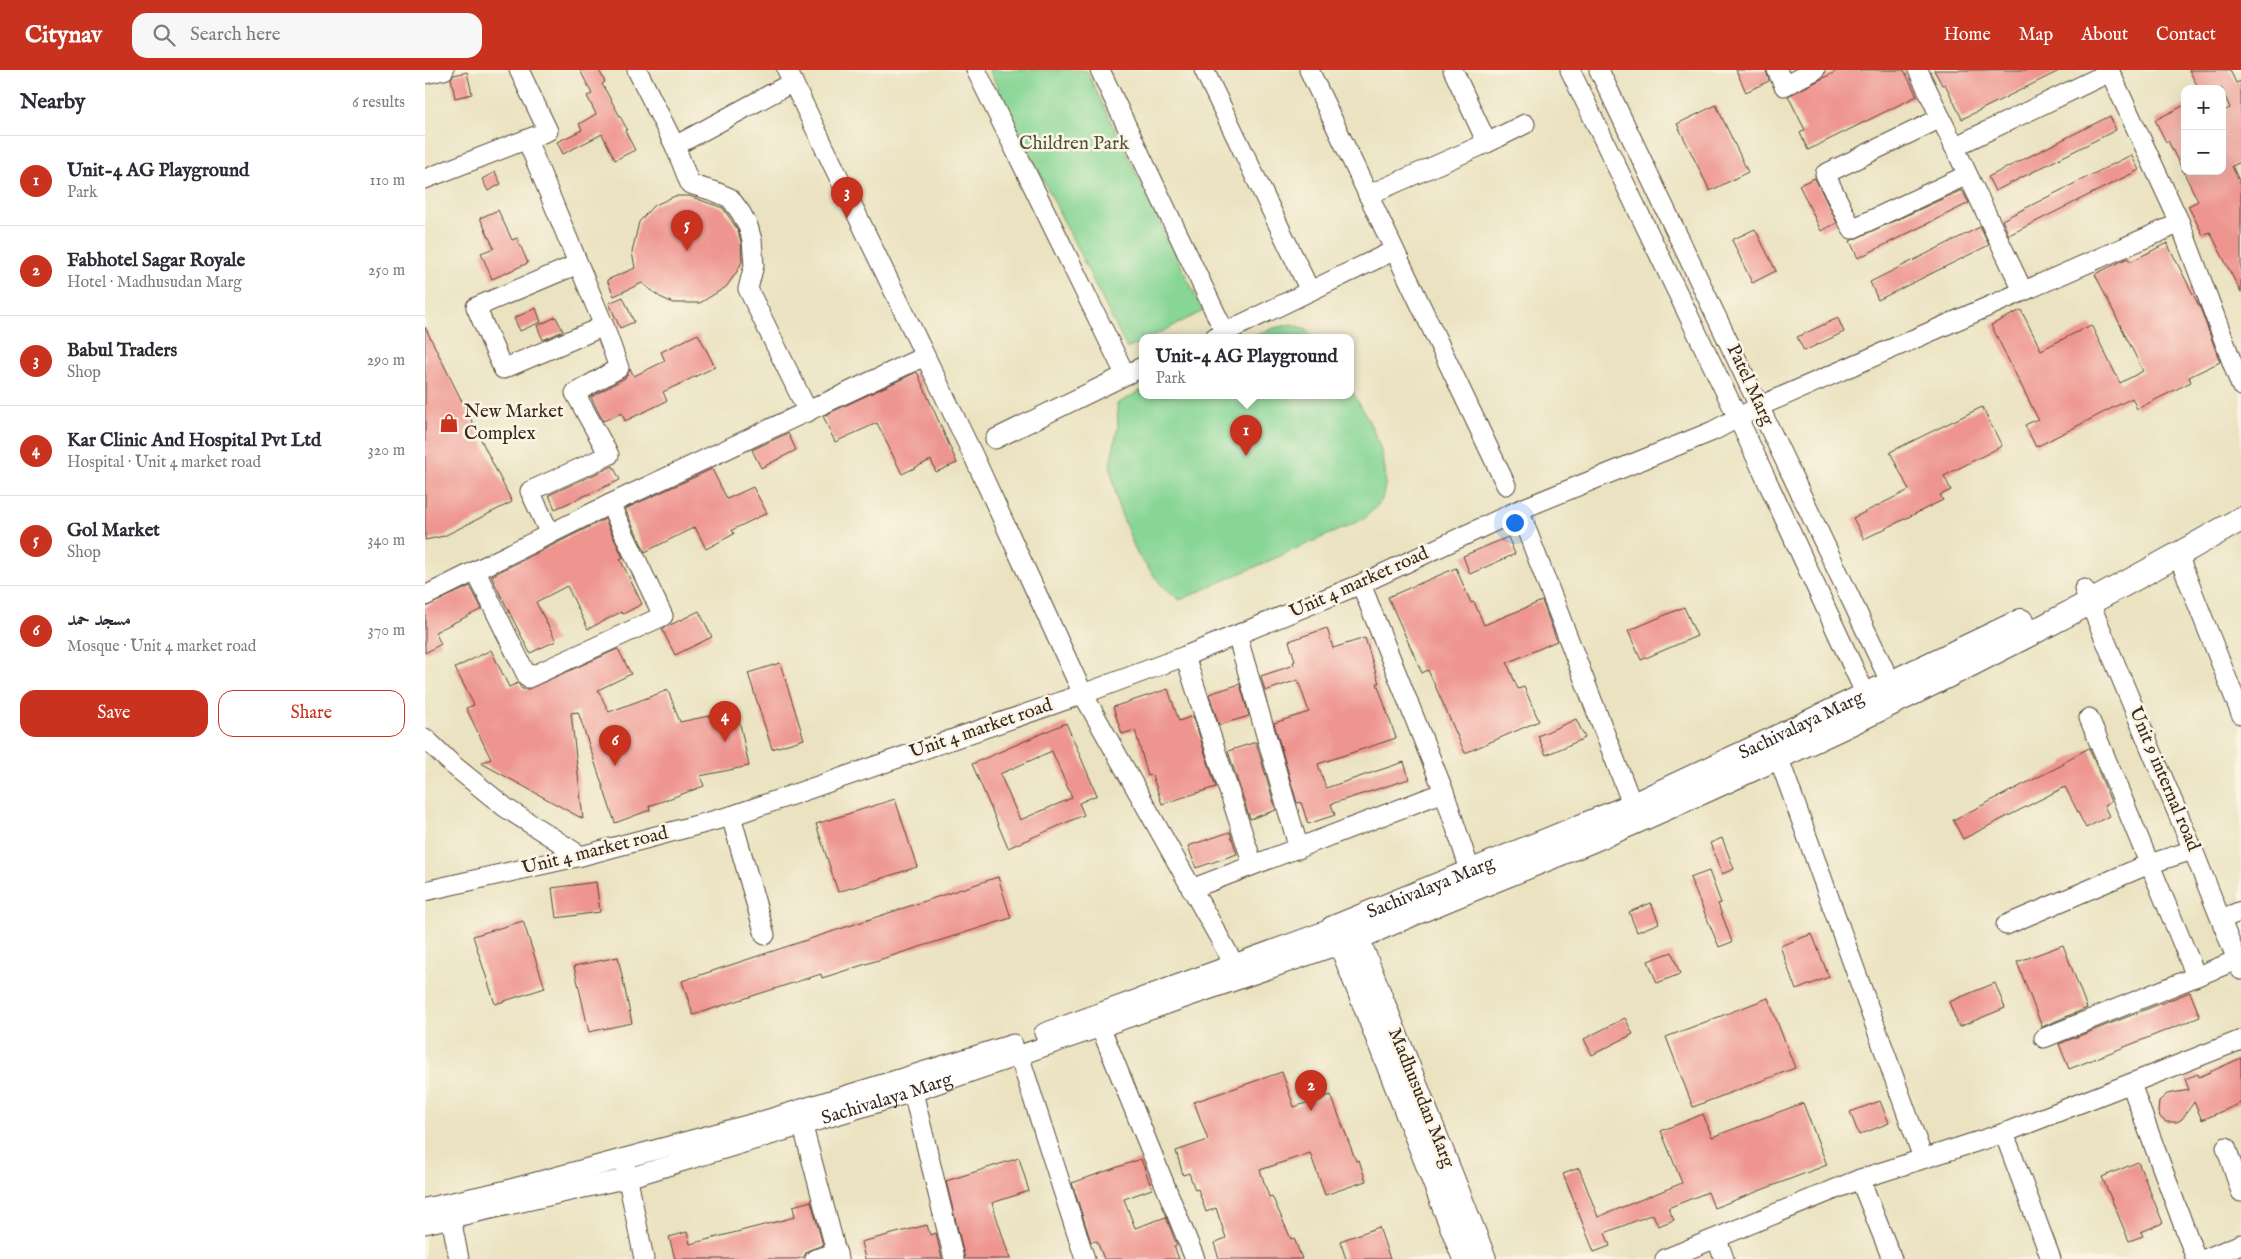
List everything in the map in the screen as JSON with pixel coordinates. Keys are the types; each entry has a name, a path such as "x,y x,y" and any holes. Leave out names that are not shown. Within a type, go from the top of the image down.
{"main road":[{"name":"Sachivalaya Marg","path":"2087,596 2143,559 2241,504"},
{"name":"Sachivalaya Marg","path":"1634,813 1870,704 2087,596 2178,555 2241,519"},
{"name":"Sachivalaya Marg","path":"1345,933 1419,910 1474,879 1778,756 1870,704"},
{"name":"Madhusudan Marg","path":"1345,933 1465,1259"},
{"name":"Madhusudan Marg","path":"1345,933 1484,1259"}],"street":[{"path":"425,74 444,70"},
{"path":"425,179 527,140 548,130 519,70"},
{"path":"637,70 675,146 690,184 730,198 748,226 754,265 748,289 808,412"},
{"path":"976,70 1125,374"},
{"path":"1100,70 1219,334"},
{"path":"1204,70 1310,291"},
{"path":"1309,70 1393,251 1506,485"},
{"path":"1453,70 1487,143"},
{"name":"Patel Marg","path":"1570,70 1738,418 1870,704"},
{"name":"Patel Marg","path":"1599,70 1895,692"},
{"path":"1777,70 1784,86 1815,70"},
{"path":"1918,70 2023,290"},
{"path":"1954,147 2110,71 2180,223 2241,386"},
{"path":"675,146 790,76 925,356 1083,694 1234,964"},
{"path":"1941,118 1825,174 1852,229 1967,176"},
{"path":"1368,195 1487,143 1525,124"},
{"path":"527,140 604,326 619,368 575,393 609,455 531,491 550,534"},
{"name":"Unit 4 market road","path":"425,892 581,856 731,816 1083,694 1185,656 1361,584 1519,510 1713,431 1760,406 2180,223"},
{"path":"1221,334 1393,251"},
{"path":"578,264 476,307 503,369 604,326"},
{"path":"425,596 610,504 925,356"},
{"path":"995,439 1139,368"},
{"path":"476,572 528,678 663,616 610,504"},
{"path":"1519,510 1634,813"},
{"path":"2178,555 2241,714"},
{"path":"1361,584 1443,792 1474,879"},
{"name":"Unit 9 internal road","path":"2087,596 2222,919 2239,965"},
{"path":"1237,635 1299,849"},
{"path":"1185,656 1253,864"},
{"path":"2089,718 2196,976"},
{"path":"425,738 453,765 506,808 581,856"},
{"path":"1778,756 1923,1158"},
{"path":"1191,889 1443,792"},
{"path":"731,816 765,935"},
{"path":"2006,925 2149,864 2193,850"},
{"path":"2222,919 2241,912"},
{"name":"Sachivalaya Marg","path":"425,1224 628,1178 913,1092 1019,1055 1234,964 1345,933"},
{"name":"Sachivalaya Marg","path":"425,1208 507,1190 623,1159 1098,1021 1345,933"},
{"path":"2045,1038 2196,976 2239,965"},
{"path":"1098,1021 1195,1259"},
{"path":"1665,1259 1860,1179 2004,1133 2241,1040"},
{"path":"1019,1055 1085,1259"},
{"path":"2131,1084 2196,1259"},
{"path":"913,1092 954,1259"},
{"path":"802,1124 837,1256 815,1259"},
{"path":"2004,1133 2051,1259"},
{"path":"2226,1147 2241,1192"},
{"path":"623,1159 644,1259"},
{"path":"1860,1179 1892,1259"},
{"path":"451,1218 459,1259"},
{"path":"1717,1239 1724,1259"},
{"path":"2205,1259 2241,1244"}],"green space":[{"name":"Children Park","path":"989,70 1086,70 1203,311 1157,334 1139,334 1139,343 1127,349"},
{"path":"1292,324 1307,330 1311,334 1259,334"},
{"path":"1139,392 1139,399 1354,399 1354,395 1378,441 1382,456 1385,470 1385,485 1381,502 1364,519 1180,600 1163,587 1137,554 1118,506 1110,464 1118,427 1117,404"}],"building":[{"path":"580,70 599,70 605,82 602,84 627,129 625,131 635,150 615,160 602,134 563,154 557,142 582,130 579,124 596,114 587,96 592,94"},
{"path":"1736,70 1766,70 1769,81 1746,92"},
{"path":"1839,70 1904,70 1917,96 1808,150 1800,133 1805,130 1788,96"},
{"path":"1934,70 2061,70 1962,119 1945,84 1942,85"},
{"path":"2189,70 2230,70 2236,83 2241,81 2241,162 2232,166 2241,185 2241,293 2210,232 2203,235 2188,206 2198,201 2185,175 2226,175 2226,110 2230,108 2226,98 2226,85 2197,85"},
{"path":"467,72 472,94 455,98 451,78 454,75"},
{"path":"1716,105 1748,172 1710,191 1677,124"},
{"path":"2181,107 2181,167 2168,141 2166,142 2155,120"},
{"path":"2110,116 2116,130 1995,191 1988,177"},
{"path":"2131,155 2139,170 2009,235 2002,220"},
{"path":"495,172 501,184 488,191 482,179"},
{"path":"1815,178 1837,223 1821,231 1799,185"},
{"path":"1962,190 1969,203 1858,258 1850,241"},
{"path":"675,196 689,196 723,208 738,230 741,242 742,262 736,273 726,287 700,303 673,303 660,297 642,283 614,296 607,280 635,268 632,252 639,222 653,206"},
{"path":"498,210 512,240 517,238 528,263 492,279 481,253 494,248 480,218"},
{"path":"1980,227 1989,245 1878,300 1870,282"},
{"path":"1755,229 1776,271 1752,283 1732,240"},
{"path":"2167,243 2201,310 2220,362 2189,377 2191,382 2137,409 2132,398 2036,447 2025,425 2038,419 1991,325 2021,310 2041,350 2091,325 2120,383 2143,371 2095,274 2128,258 2130,262"},
{"path":"623,297 634,322 620,328 609,303"},
{"path":"536,308 541,322 520,331 514,318"},
{"path":"556,317 563,331 543,340 537,326"},
{"path":"1838,318 1844,332 1804,351 1797,337"},
{"name":"New Market Complex","path":"425,327 512,502 444,536 425,540"},
{"path":"698,334 715,367 663,392 667,401 625,421 622,413 603,421 591,397 625,378 630,369 634,376 665,361 661,352"},
{"path":"917,372 957,463 936,472 931,460 902,474 877,423 835,442 823,416"},
{"path":"1982,407 2002,446 1944,476 1951,490 1940,495 1943,500 1864,539 1853,518 1909,490 1890,452"},
{"path":"788,433 796,450 761,468 752,450"},
{"path":"613,466 620,480 555,509 549,495"},
{"path":"712,469 727,499 753,487 767,513 732,530 734,534 706,549 695,527 645,552 625,509"},
{"path":"605,519 623,558 620,559 642,604 623,614 621,612 588,629 567,586 536,602 556,641 530,653 491,576"},
{"path":"1508,537 1515,554 1470,574 1463,556"},
{"path":"1456,568 1471,603 1474,602 1484,625 1542,601 1557,641 1507,663 1518,689 1524,687 1539,721 1465,753 1428,670 1422,673 1388,597"},
{"path":"470,586 482,609 435,632 441,644 425,653 425,607"},
{"path":"1684,607 1697,636 1641,660 1628,631"},
{"path":"699,611 712,637 675,655 662,629"},
{"path":"1327,628 1333,648 1365,638 1379,683 1377,683 1396,738 1318,764 1326,788 1404,762 1409,779 1331,804 1335,815 1308,824 1301,802 1297,803 1274,723 1309,712 1298,680 1265,691 1261,676 1294,665 1293,662 1295,661 1289,641"},
{"path":"618,649 631,674 598,690 609,712 668,690 680,722 737,710 749,766 700,776 704,786 649,806 650,810 615,823 578,712 571,713 583,819 481,763 491,759 466,708 474,705 455,668 491,650 509,687 518,683 522,689 528,689"},
{"path":"780,663 804,739 772,749 748,673"},
{"path":"1240,684 1249,716 1219,725 1209,694"},
{"path":"1168,689 1179,721 1193,716 1216,787 1162,804 1152,775 1148,776 1135,730 1122,734 1113,707"},
{"path":"1576,719 1585,738 1546,755 1538,736"},
{"path":"1066,723 1097,795 1079,803 1084,815 1008,848 972,764","holes":["1052,751 1072,798 1020,820 1000,774"]},
{"path":"1256,742 1276,810 1250,819 1228,751"},
{"path":"2089,748 2111,802 2104,806 2109,816 2086,828 2065,787 1963,839 1953,820 2064,764 2063,762"},
{"path":"895,799 917,867 838,892 816,824"},
{"path":"1230,832 1237,854 1196,868 1188,846"},
{"path":"1722,838 1734,869 1722,874 1710,843"},
{"path":"1709,871 1721,903 1718,904 1732,942 1719,947 1690,878"},
{"path":"998,877 1011,918 822,978 821,974 693,1015 682,981"},
{"path":"596,882 600,912 556,918 552,888"},
{"path":"1651,903 1659,923 1637,932 1629,912"},
{"path":"523,921 545,988 495,1004 473,936"},
{"path":"1812,934 1829,977 1796,990 1780,946"},
{"path":"2063,945 2087,1008 2042,1027 2017,962"},
{"path":"1672,952 1680,974 1657,983 1648,961"},
{"path":"618,957 632,1023 589,1032 574,966"},
{"path":"1995,983 2005,1008 1959,1027 1949,1002"},
{"path":"2190,992 2200,1017 2069,1069 2059,1044"},
{"path":"1768,998 1795,1068 1693,1107 1666,1037"},
{"path":"1625,1018 1633,1034 1592,1055 1584,1039"},
{"path":"2241,1058 2241,1103 2202,1120 2194,1102 2182,1119 2177,1122 2166,1122 2161,1118 2158,1113 2159,1101 2167,1094 2189,1090 2185,1079 2198,1074 2199,1077"},
{"path":"1282,1072 1294,1107 1331,1095 1356,1161 1359,1160 1366,1181 1325,1195 1310,1153 1260,1170 1269,1197 1272,1196 1291,1239 1294,1238 1302,1259 1219,1259 1214,1243 1226,1238 1216,1208 1206,1212 1198,1189 1195,1190 1189,1173 1183,1175 1176,1151 1208,1140 1194,1102"},
{"path":"1880,1101 1889,1123 1859,1135 1850,1112"},
{"path":"1803,1103 1827,1165 1714,1208 1708,1192 1668,1208 1674,1220 1658,1226 1653,1214 1605,1233 1610,1246 1594,1252 1563,1174 1579,1168 1598,1217 1682,1183 1661,1131 1703,1114 1712,1137"},
{"path":"1019,1158 1029,1191 992,1203 1010,1259 965,1259 946,1181"},
{"path":"1141,1159 1152,1189 1124,1199 1135,1228 1166,1217 1177,1246 1174,1246 1179,1259 1104,1259 1097,1241 1091,1242 1072,1183"},
{"path":"2138,1162 2163,1223 2141,1232 2143,1236 2129,1241 2102,1177"},
{"path":"811,1201 823,1245 807,1251 804,1257 797,1259 675,1259 669,1237 687,1232 690,1244 795,1217 793,1206"},
{"path":"927,1225 930,1235 936,1233 942,1259 865,1259 861,1242"},
{"path":"1379,1227 1390,1259 1346,1259 1340,1241"}],"place":[{"name":"Babul Traders","path":"847,218"},
{"name":"Gol Market","path":"687,251"},
{"name":"New Market Complex","path":"449,423"},
{"name":"Unit-4 AG Playground","path":"1246,456"},
{"name":"Kar Clinic And Hospital Pvt Ltd","path":"725,742"},
{"name":"مسجد حمد","path":"615,766"},
{"name":"Fabhotel Sagar Royale","path":"1311,1111"}]}
